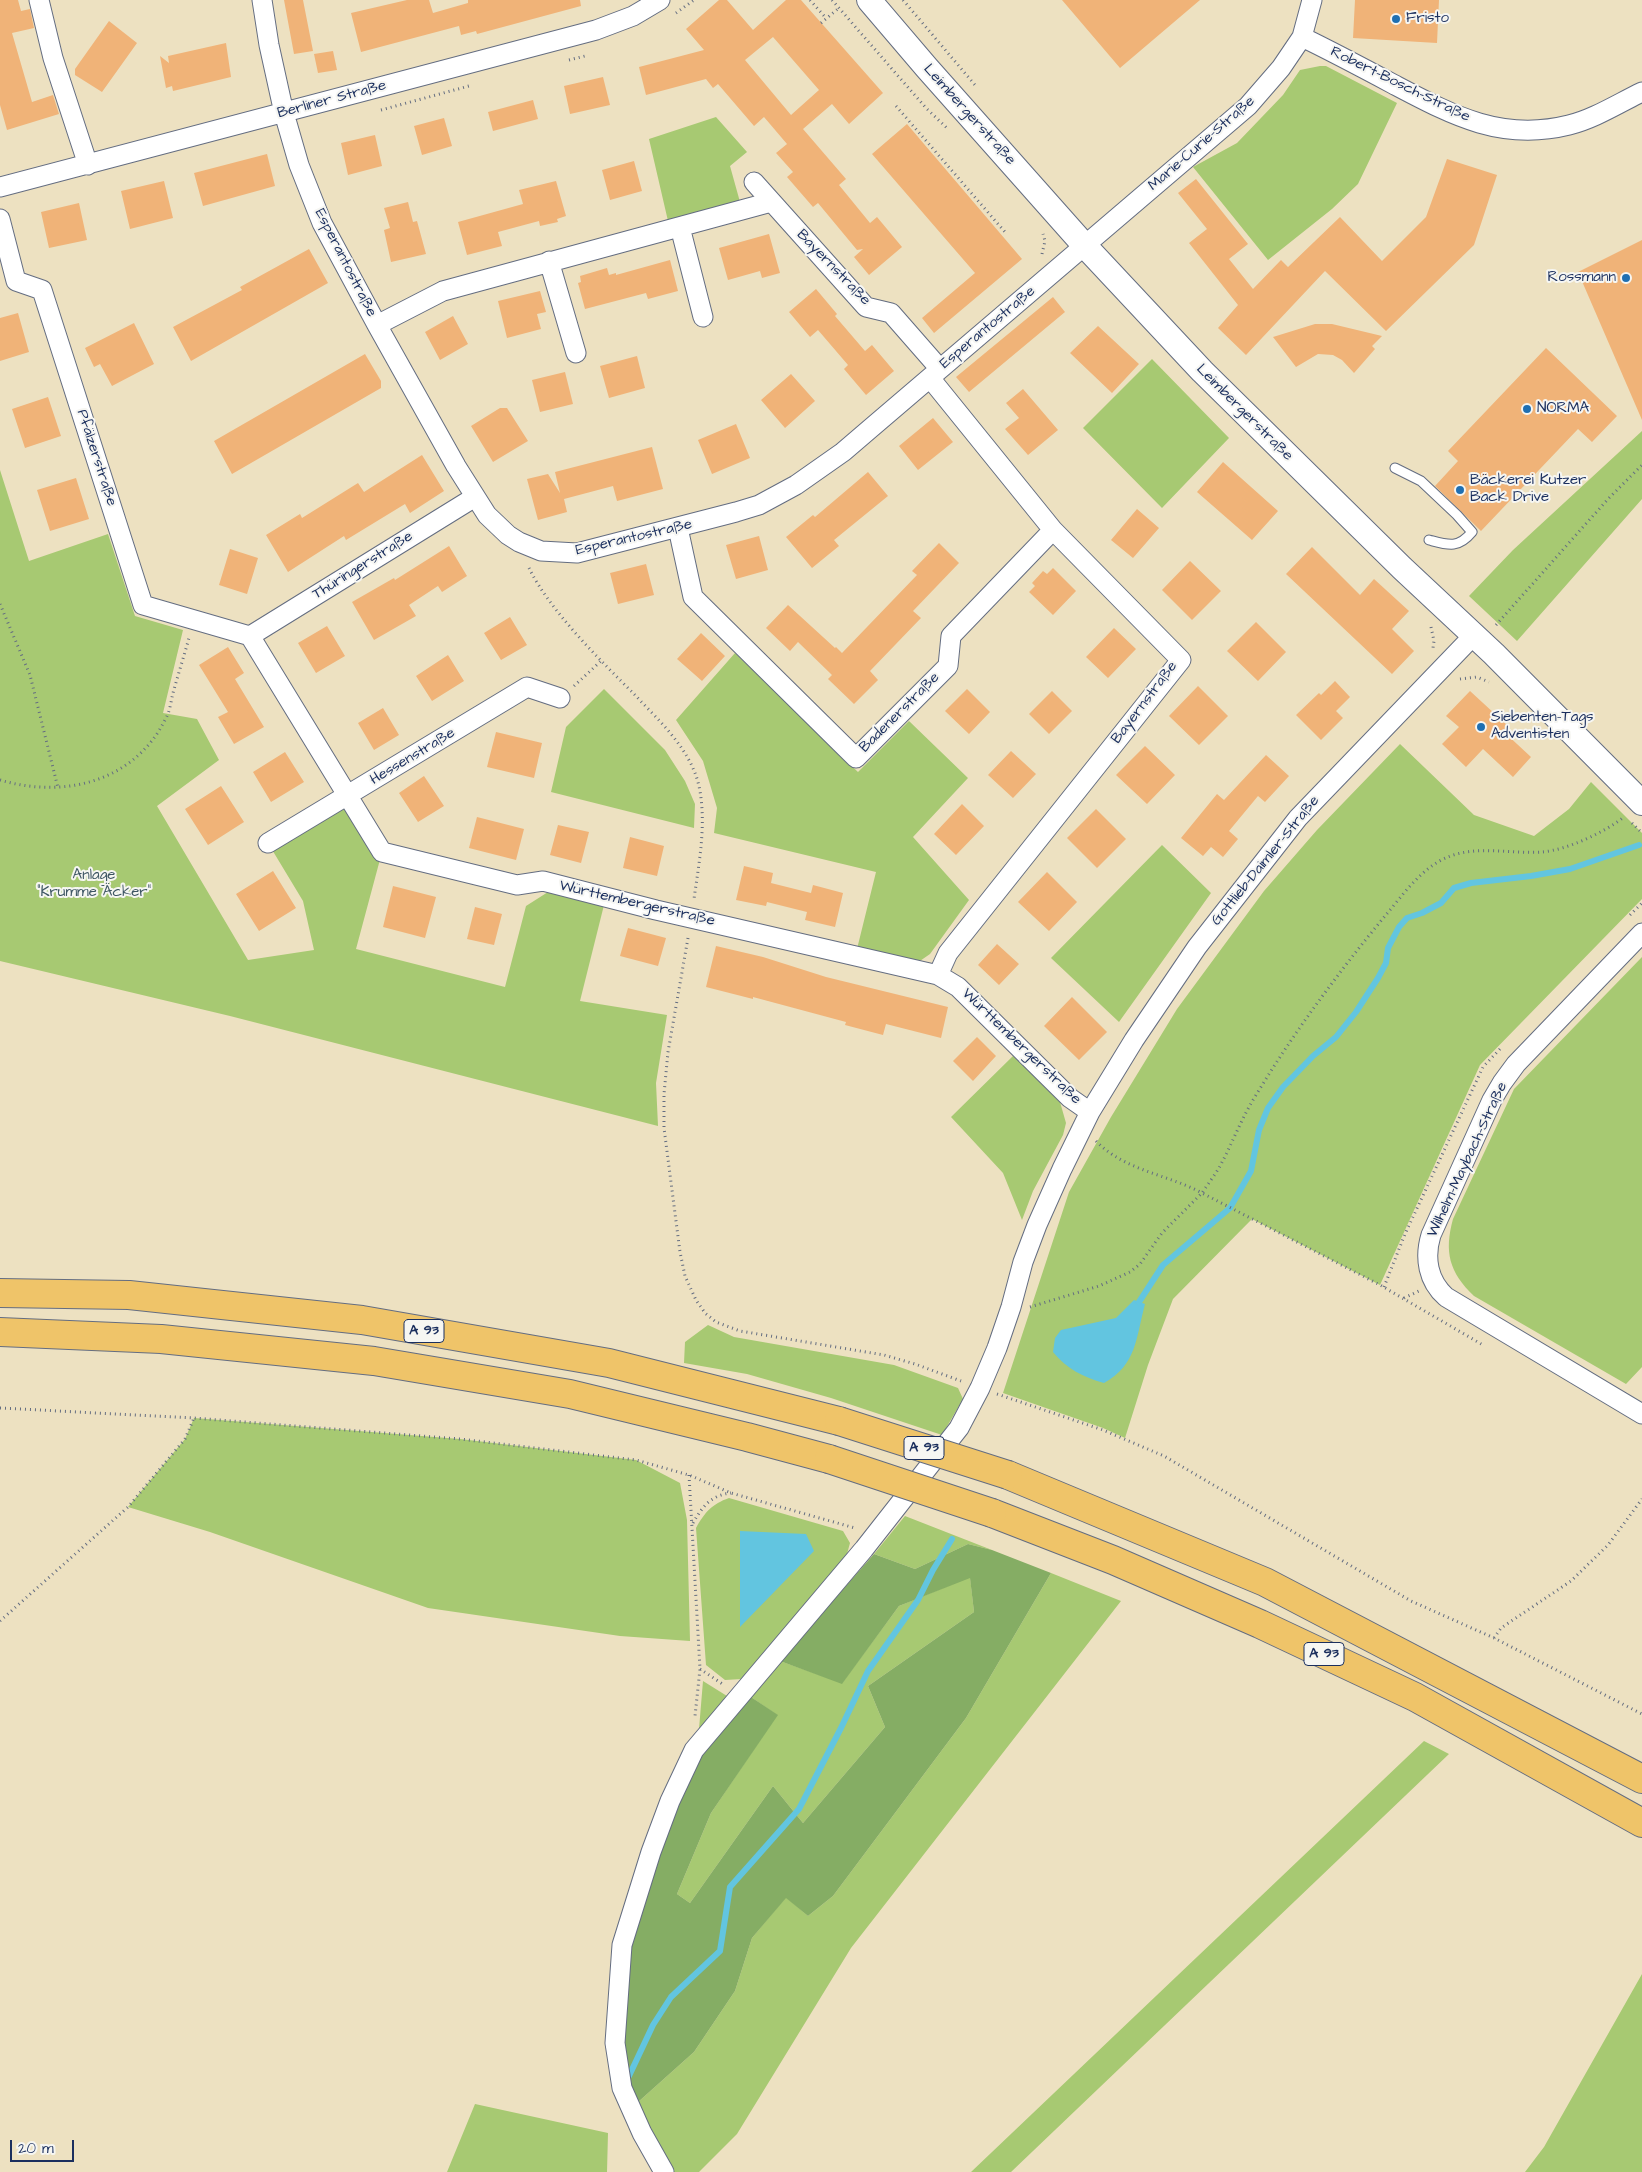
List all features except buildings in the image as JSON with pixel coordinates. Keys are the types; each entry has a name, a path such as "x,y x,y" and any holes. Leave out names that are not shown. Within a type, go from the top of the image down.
{"highway":[{"name":"A 93","path":"0,1293 129,1296 362,1320 608,1363 839,1422 1008,1475 1265,1582 1642,1779"},
{"name":"A 93","path":"0,1332 161,1339 374,1361 570,1394 747,1437 828,1460 992,1513 1113,1560 1260,1624 1406,1693 1642,1823"}],"street":[{"path":"39,0 53,58 88,165"},
{"name":"Esperantostraße","path":"262,0 269,45 284,113 299,165 322,222 377,325 486,514 496,525 519,542 530,547 554,552 577,553 678,528 759,505 796,485 843,452 1086,246"},
{"name":"Berliner Straße","path":"0,187 596,30 633,16 660,0"},
{"name":"Leimbergerstraße","path":"869,0 946,91 1086,246 1215,384 1402,568 1484,631 1633,810"},
{"name":"Marie-Curie-Straße","path":"1086,246 1248,106 1281,68 1302,36 1312,0"},
{"name":"Robert-Bosch-Straße","path":"1302,36 1456,117 1497,127 1529,130 1572,124 1642,92"},
{"name":"Bayernstraße","path":"754,182 866,307 891,313 1053,530 1181,660 948,953 938,975"},
{"path":"377,325 444,291 771,202"},
{"name":"Pfälzerstraße","path":"0,219 16,280 42,290 143,605 250,636"},
{"path":"680,227 704,317"},
{"path":"549,261 576,353"},
{"name":"Thüringerstraße","path":"250,636 476,497"},
{"name":"Badenerstraße","path":"678,528 693,597 856,758 948,666 951,636 1053,530"},
{"name":"Gottlieb-Daimler-Straße","path":"664,2172 642,2133 622,2088 615,2043 616,2023 622,1945 651,1852 670,1801 694,1750 874,1537 959,1428 980,1388 1011,1307 1023,1262 1037,1225 1090,1112 1164,994 1226,907 1298,818 1342,770 1484,631"},
{"name":"Württembergerstraße","path":"250,636 382,852 517,885 543,881 938,975 958,987 1070,1098 1090,1112"},
{"name":"Hessenstraße","path":"268,844 527,687 560,698"},
{"name":"Wilhelm-Maybach-Straße","path":"1642,933 1516,1064 1502,1083 1492,1100 1431,1235 1428,1254 1429,1270 1434,1282 1446,1297 1642,1414"}],"lane":[{"path":"1395,468 1421,481 1472,532 1464,542 1458,544 1447,545 1429,540"}],"path":[{"path":"673,15 694,0"},
{"path":"810,0 826,18"},
{"path":"832,0 926,108"},
{"path":"821,23 839,8"},
{"path":"896,106 1005,232"},
{"path":"1484,631 1642,465"},
{"path":"530,547 525,561 536,582 601,661 677,740 691,764 700,788 703,826 691,917 668,1052 664,1094 664,1128 680,1252 685,1276 696,1300 705,1312 716,1322 740,1331 884,1355 915,1364 1103,1430 1164,1456 1411,1602 1494,1638 1642,1714"},
{"path":"0,604 30,675 58,788"},
{"path":"0,780 22,787 58,788 107,777 129,765 148,747 166,718 194,620"},
{"path":"560,698 601,661"},
{"path":"1457,679 1477,677 1490,683"},
{"path":"1030,1299 1027,1308 1099,1286 1130,1272 1140,1264 1162,1233 1202,1193 1218,1169 1241,1121 1274,1065 1342,969 1424,873 1448,857 1463,853 1487,851 1544,852 1580,842 1608,828 1633,810"},
{"path":"1090,1148 1098,1134"},
{"path":"1095,1140 1104,1149 1130,1166 1175,1180 1384,1287"},
{"path":"998,1394 1001,1386"},
{"path":"0,1408 194,1418 499,1443 636,1460 689,1475 731,1493 856,1528 874,1537"},
{"path":"0,1621 128,1508 185,1439 194,1418"},
{"path":"689,1475 700,1669 693,1736 694,1750"},
{"path":"692,1523 701,1508 712,1498 731,1493"},
{"path":"1494,1638 1501,1628 1571,1581 1608,1545 1642,1499"},
{"path":"700,1669 723,1684 743,1690"}],"green space":[{"path":"1326,66 1397,103 1358,184 1332,209 1268,260 1193,167 1237,143 1283,95 1300,70"},
{"path":"716,117 747,152 730,166 740,202 668,221 649,139"},
{"path":"1152,359 1229,438 1162,508 1083,428"},
{"path":"1642,431 1642,499 1517,641 1469,596 1513,550"},
{"name":"Anlage \"Krumme Äcker\"","path":"0,470 29,561 108,534 135,616 183,630 163,713 197,719 219,760 157,806 248,960 314,950 303,901 268,843 348,796 382,852 356,949 505,987 526,906 548,892 604,905 580,1001 667,1015 656,1083 658,1126 230,1016 0,961"},
{"path":"735,653 858,772 909,721 968,778 913,837 969,900 930,954 917,963 857,949 876,872 714,833 717,808 703,761 676,720"},
{"path":"604,689 665,750 685,781 695,804 694,828 551,792 566,727"},
{"path":"1400,744 1474,815 1534,836 1569,809 1591,782 1642,833 1642,899 1480,1065 1380,1285 1252,1219 1173,1299 1148,1365 1125,1438 1103,1428 1003,1393 1069,1192 1111,1117 1177,1009 1264,891 1317,830"},
{"path":"1162,845 1211,893 1119,1022 1051,958"},
{"path":"1642,957 1642,1367 1626,1384 1474,1296 1454,1270 1449,1252 1449,1242 1453,1219 1514,1089"},
{"path":"1013,1056 1058,1095 1066,1123 1063,1135 1033,1191 1022,1220 1003,1173 951,1117"},
{"path":"708,1325 734,1337 894,1365 958,1388 963,1399 942,1435 831,1398 747,1374 684,1363 685,1342"},
{"path":"194,1418 460,1439 636,1460 680,1483 687,1520 690,1641 620,1636 428,1608 210,1532 128,1507 185,1439"},
{"path":"729,1498 843,1531 850,1543 847,1554 742,1679 725,1680 706,1665 696,1528 710,1509"},
{"path":"905,1516 992,1550 968,1544 915,1569 874,1554"},
{"path":"968,1544 992,1550 1051,1573 966,1718 833,1896 808,1916 786,1898 752,1938 735,1991 694,2052 637,2103 629,2087 623,2042 629,1946 677,1804 701,1755 751,1697 778,1715 711,1813 677,1894 690,1903 773,1786 803,1823 885,1727 868,1686 974,1612 970,1578 899,1606 842,1684 780,1661 874,1554 915,1569"},
{"path":"1051,1573 1121,1601 851,1948 737,2134 699,2172 674,2172 648,2128 637,2103 694,2052 735,1991 752,1938 786,1897 808,1916 833,1896 966,1718"},
{"path":"970,1577 974,1612 868,1686 885,1727 803,1823 773,1786 690,1903 677,1894 711,1813 777,1715 751,1697 780,1661 842,1683 899,1606"},
{"path":"703,1681 727,1696 699,1729"},
{"path":"1424,1741 1449,1754 1011,2172 971,2172"},
{"path":"1642,1974 1642,2172 1525,2172 1544,2147"},
{"path":"475,2104 608,2133 607,2172 447,2172"}],"water":[{"path":"1134,1300 1145,1304 1137,1339 1129,1359 1115,1376 1104,1383 1089,1378 1076,1372 1053,1352 1055,1338 1061,1330 1116,1318"},
{"path":"740,1531 806,1534 814,1551 740,1627"}],"waterway":[{"path":"1139,1302 1163,1265 1230,1208 1251,1171 1259,1130 1268,1108 1283,1087 1313,1056 1336,1037 1356,1012 1378,978 1386,963 1388,948 1399,927 1407,918 1441,903 1454,888 1471,883 1570,869 1639,845"},
{"path":"629,2076 653,2025 671,1997 720,1951 730,1887 799,1809 868,1671 918,1600 933,1570 952,1539"}],"place":[{"name":"Fristo","path":"1396,19"},
{"name":"Rossmann","path":"1626,278"},
{"name":"NORMA","path":"1527,409"},
{"name":"Bäckerei Kutzer Back Drive","path":"1460,490"},
{"name":"Siebenten-Tags Adventisten","path":"1481,727"}]}
